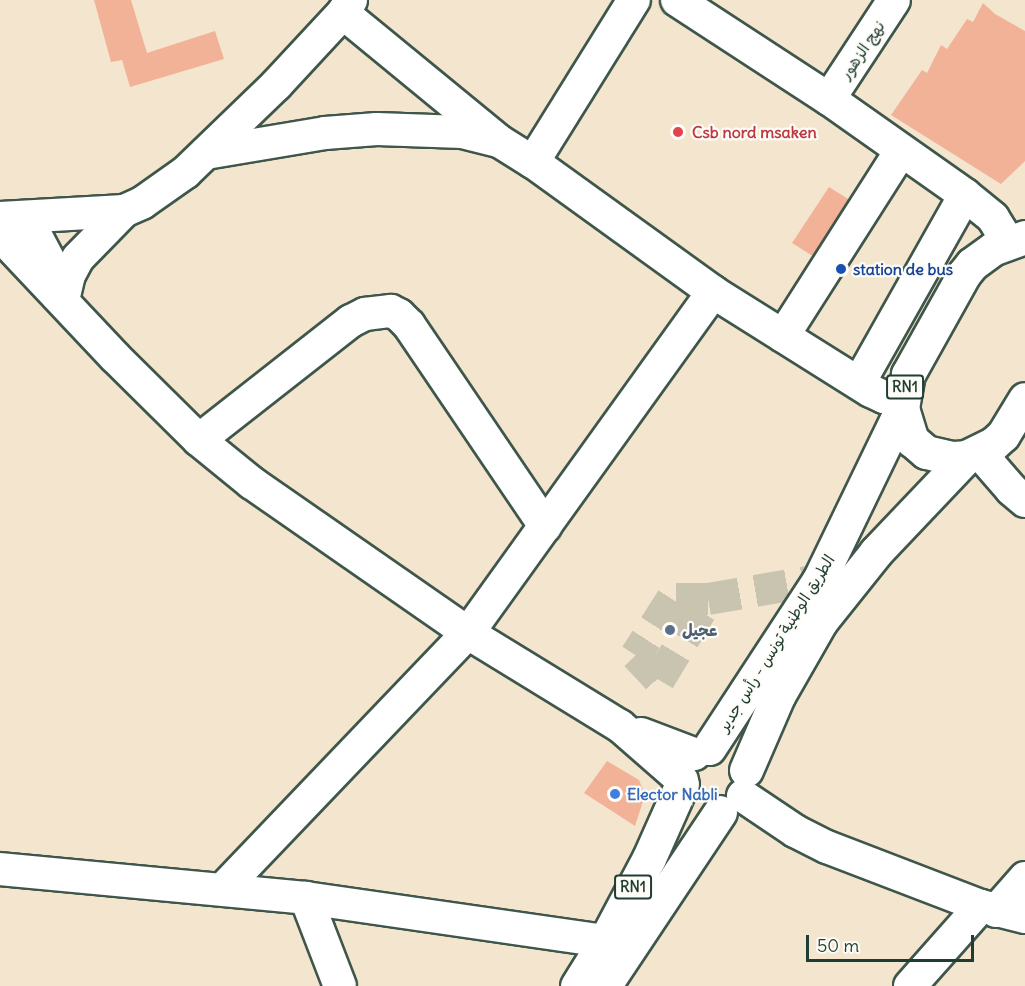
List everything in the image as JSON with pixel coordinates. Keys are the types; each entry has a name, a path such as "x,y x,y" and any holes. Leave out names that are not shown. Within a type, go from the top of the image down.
{"main road":[{"name":"RN1","path":"1018,235 982,256 964,274 908,375 902,403 912,440 926,452 940,457 973,455 1003,435 1025,399"},
{"name":"الطريق الوطنية تونس - رأس جدير","path":"577,986 605,941 649,858 692,767 819,580 902,403"},
{"name":"الطريق الوطنية تونس - رأس جدير","path":"604,986 736,793 778,696 822,621 876,552 973,455"},
{"path":"728,750 742,762 736,793 700,808 685,794 692,767 728,750"}],"street":[{"path":"532,162 634,0"},
{"path":"677,0 829,99 1018,235"},
{"name":"نهج الزهور","path":"829,99 894,0"},
{"path":"72,305 69,275 78,258 124,211 166,187 206,153 276,85 348,4 499,141 532,162 713,292 859,383 884,397 902,403"},
{"path":"206,153 325,133 377,129 462,132 499,141"},
{"path":"783,336 901,150"},
{"path":"859,383 965,195"},
{"path":"13,219 124,211"},
{"path":"13,219 72,305 115,357 200,440 252,483 468,633 692,767"},
{"path":"0,235 72,305"},
{"path":"223,889 468,633 713,292"},
{"path":"200,440 351,321 365,314 391,311 409,325 545,526"},
{"path":"973,455 1021,488"},
{"path":"736,793 795,831 827,847 1001,911"},
{"path":"0,869 306,898 605,941"},
{"path":"910,986 1001,911 1025,879"},
{"path":"306,898 339,986"}],"building":[{"path":"94,0 131,0 147,53 215,31 224,59 130,87 122,60 111,62"},
{"path":"983,3 995,14 1025,31 1025,161 1001,184 891,115 922,70 927,73 941,45 947,49 967,19 973,22"},
{"path":"829,187 853,202 816,258 792,243"},
{"name":"Elector Nabli","path":"607,761 639,780 645,795 635,826 584,793"}],"tunnel":[{"path":"708,599 672,599 636,655 659,680 708,599 819,580"}],"place":[{"name":"Csb nord msaken","path":"678,132"},
{"name":"station de bus","path":"841,269"},
{"name":"عجيل","path":"670,630"},
{"name":"Elector Nabli","path":"615,794"}]}
